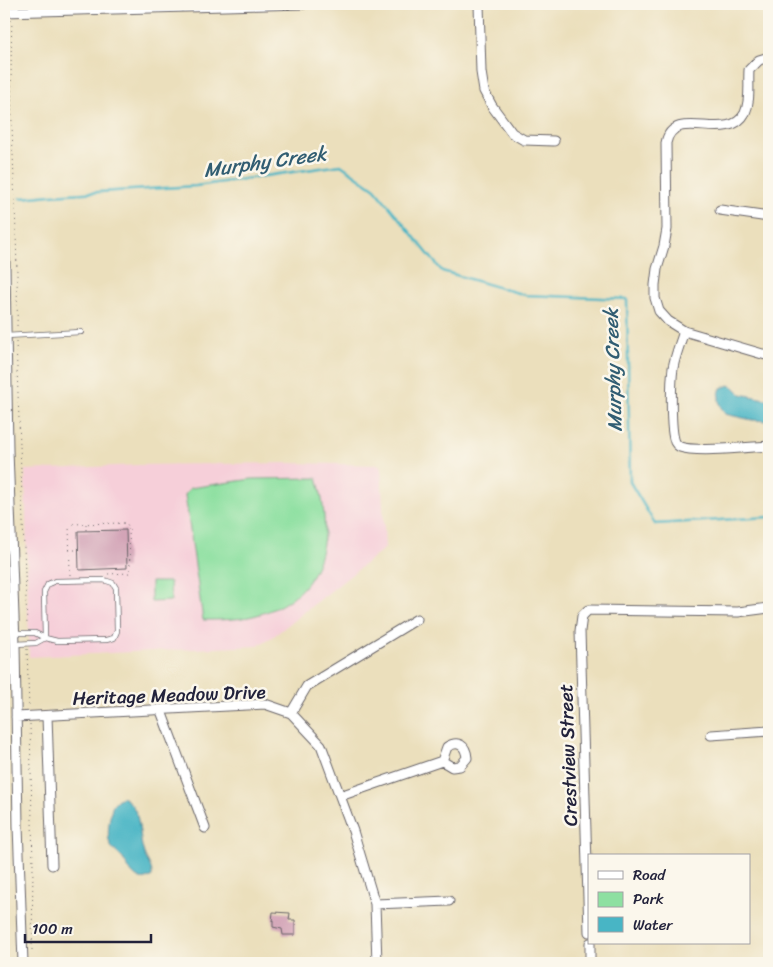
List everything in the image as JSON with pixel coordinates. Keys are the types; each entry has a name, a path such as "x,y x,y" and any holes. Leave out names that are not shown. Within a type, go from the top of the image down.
{"street":[{"path":"8,12 206,5 304,4"},
{"path":"479,4 481,72 484,91 492,106 512,133 524,140 554,141"},
{"path":"769,57 760,60 749,70 748,103 739,121 734,125 684,126 673,129 668,134 666,143 667,229 664,246 656,269 655,298 659,311 663,316 684,331 769,356"},
{"path":"4,204 6,434 15,633 23,963"},
{"path":"720,210 769,217"},
{"path":"684,331 675,355 672,370 674,441 677,445 690,448 769,446"},
{"name":"Crestview Street","path":"588,899 580,631 582,616 588,610 738,612 769,608"},
{"path":"291,713 307,686 417,620"},
{"name":"Heritage Meadow Drive","path":"16,717 161,711 265,704 291,713 321,745 340,796 375,904 377,963"},
{"path":"161,711 205,828"},
{"path":"47,716 52,865"},
{"path":"711,735 769,731"},
{"path":"340,796 442,761"},
{"path":"375,904 449,901"},
{"path":"590,944 590,963"}],"lane":[{"path":"6,336 81,332"},
{"path":"15,633 35,633 45,638 57,641 110,640 116,634 117,593 113,583 104,580 52,582 45,587 45,638"},
{"path":"15,644 36,643 45,638"}],"path":[{"path":"8,12 18,271 17,335 27,633"},
{"path":"70,581 69,524 125,522 129,525 130,573 104,574"},
{"path":"86,523 86,530"},
{"path":"69,550 78,550"},
{"path":"27,643 33,867 32,954"}],"shaded area":[{"path":"291,463 381,465 385,548 274,636 257,646 29,657 25,470 138,465"}],"green space":[{"path":"317,478 324,523 323,544 318,564 308,581 295,596 276,608 247,617 228,620 203,620 185,495 190,488 252,479"},
{"path":"151,582 170,582 171,601 151,602"}],"water":[{"path":"729,385 741,394 769,400 769,421 752,420 725,414 720,405 719,395 721,388"},
{"path":"122,797 128,801 136,813 141,843 152,873 152,876 147,879 138,878 134,875 123,859 112,848 109,841 109,824 112,808 116,801"}],"building":[{"path":"126,530 127,568 79,570 78,531"},
{"path":"273,912 290,913 289,920 295,920 295,935 283,935 282,929 273,927"}],"waterway":[{"name":"Murphy Creek","path":"21,198 196,186 341,165 375,189 442,271 525,295 627,299 630,482 655,524 769,517"}]}
